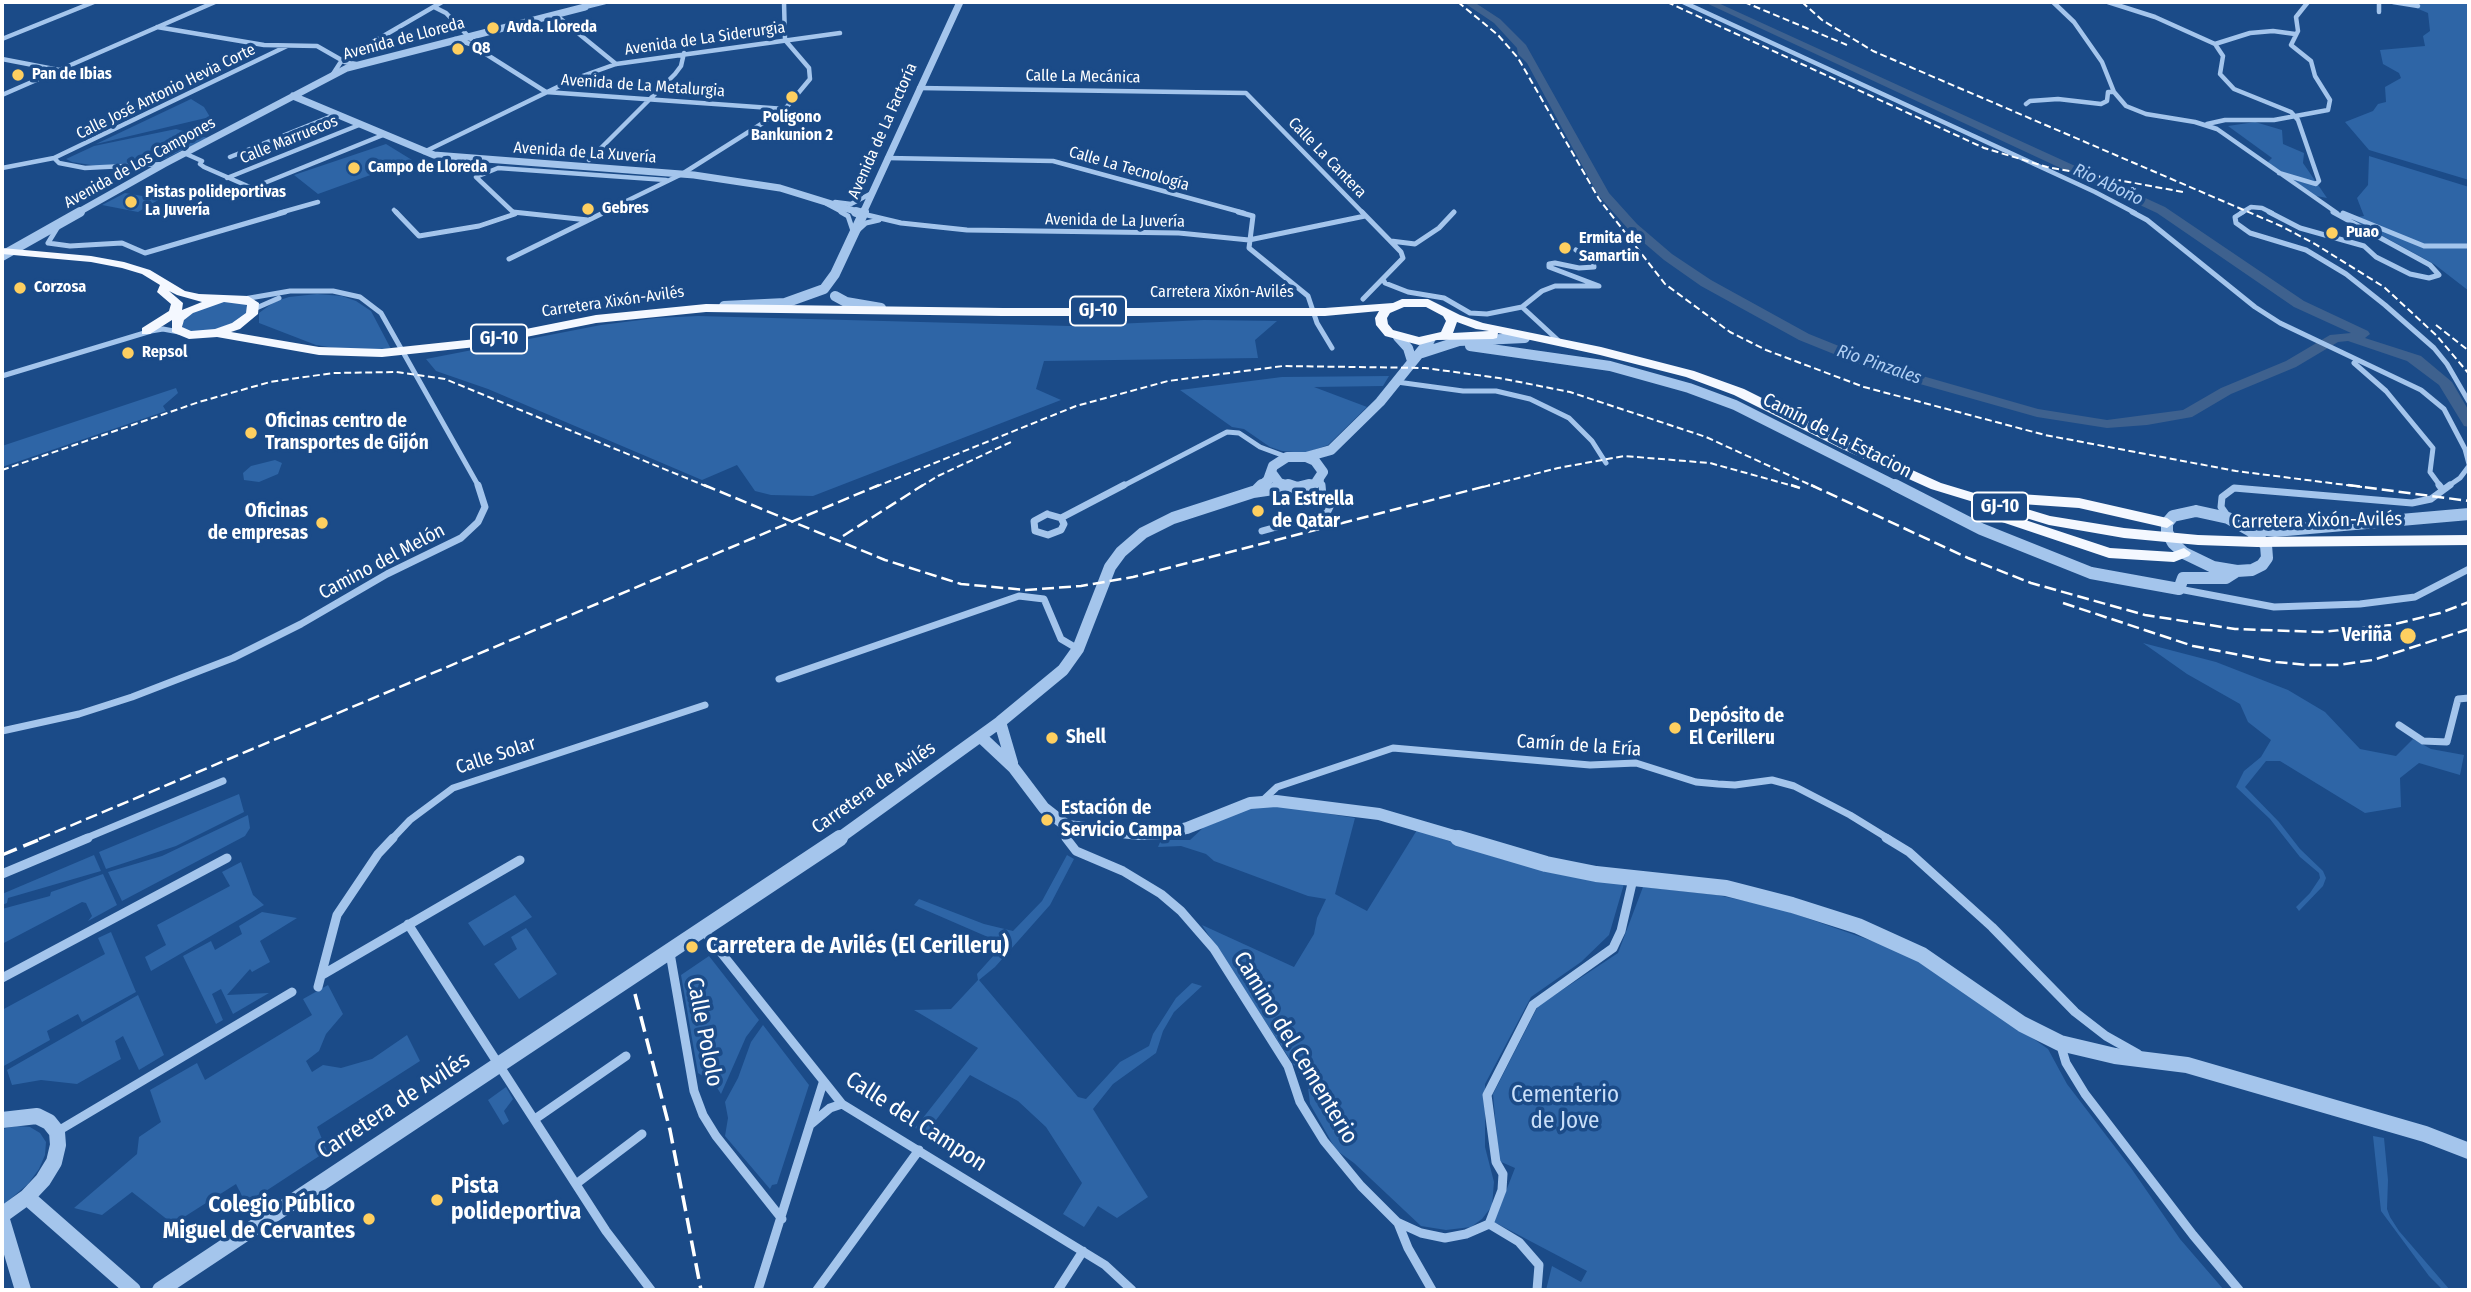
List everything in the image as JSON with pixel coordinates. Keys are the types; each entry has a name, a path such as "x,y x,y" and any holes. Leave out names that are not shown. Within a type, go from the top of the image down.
{"highway":[{"path":"2,254 91,258 124,265 164,282 181,293 199,298 244,299 253,303 254,309"},
{"path":"140,333 175,313 177,303 163,292 164,282"},
{"path":"181,293 189,310"},
{"path":"180,332 176,329 178,319 189,310 223,298"},
{"name":"GJ-10","path":"1393,306 1415,302 1428,303 1480,326 1690,374 1739,393 1936,486 1985,503 2049,520 2166,530"},
{"path":"1382,325 1381,318 1393,306"},
{"name":"Carretera Xixón-Avilés","path":"217,333 346,353 406,353 596,320 706,308 1297,311 1393,306"},
{"name":"GJ-10","path":"180,332 189,335 217,333 246,320 254,309"},
{"name":"Carretera Xixón-Avilés","path":"1322,309 1382,325"},
{"path":"1435,339 1451,328 1452,321 1448,314"},
{"name":"Carretera Xixón-Avilés","path":"246,320 252,329 291,346"},
{"name":"GJ-10","path":"1382,325 1398,337 1419,341 1495,335 1562,344"},
{"path":"1818,431 1964,491 1988,497 2079,503 2166,530"},
{"path":"1845,445 1866,460 1939,495 2077,545 2136,557 2174,557 2184,553"},
{"name":"Carretera Xixón-Avilés","path":"2166,530 2257,542 2469,540"}],"street":[{"path":"2,39 94,2"},
{"path":"2,95 215,2"},
{"path":"269,109 287,103 309,102 309,94 327,81 342,61 442,2"},
{"path":"585,7 599,2"},
{"name":"Avenida de Lloreda","path":"293,96 359,64 455,39 470,40 605,2"},
{"path":"509,259 682,174 785,109 810,79 809,68 785,40 784,2"},
{"name":"Avenida de La Factoría","path":"820,309 817,301 835,274 960,2"},
{"path":"1683,2 2116,203 2147,220 2255,307 2299,333 2421,390 2444,409 2465,449 2469,465 2460,478 2441,489 2431,499 2412,503 2234,488 2222,497 2221,513"},
{"path":"2053,2 2074,22 2102,62 2120,102 2161,118 2206,125 2225,135 2329,209 2430,265 2439,275 2429,278 2410,274 2376,257 2364,246 2300,228 2265,209 2250,208 2239,213 2235,221 2246,231 2306,250 2346,274 2434,348 2447,364 2469,402"},
{"path":"2108,2 2155,17 2215,44 2223,56 2220,74 2234,89 2294,114 2311,153 2319,181 2316,184 2275,173"},
{"path":"2206,125 2225,120 2274,120 2294,114 2328,110 2330,100 2315,76 2311,61 2293,48 2298,31 2296,18 2308,2"},
{"path":"2379,2 2379,12"},
{"path":"2393,2 2418,6"},
{"name":"Avenida de La Metalurgia","path":"433,7 446,13 470,40 546,92 785,109"},
{"path":"557,16 616,64"},
{"path":"157,27 239,41 317,46 348,64 359,64"},
{"path":"2215,44 2250,33 2273,31 2295,34"},
{"name":"Avenida de La Siderurgia","path":"424,152 546,92 616,64 840,33"},
{"name":"Calle José Antonio Hevia Corte","path":"54,158 287,46"},
{"path":"589,160 652,100 681,66 684,53"},
{"path":"2,59 59,70"},
{"name":"Calle La Mecánica","path":"919,88 1246,93"},
{"path":"2026,104 2030,101 2058,99 2101,104 2107,101 2108,92 2114,92"},
{"name":"Calle La Cantera","path":"1246,93 1390,241"},
{"name":"Avenida de La Xuvería","path":"293,96 424,152 458,158 682,174 780,188 863,214"},
{"name":"Avenida de Los Campones","path":"2,254 293,96"},
{"path":"230,157 338,114"},
{"name":"Calle Marruecos","path":"227,178 359,125"},
{"path":"184,153 198,160 204,167 249,188 383,135"},
{"path":"2,168 54,158 59,163 85,167 164,164"},
{"name":"Calle La Tecnología","path":"887,158 1053,160 1253,216 1249,240"},
{"path":"515,214 476,177 498,168 668,180"},
{"path":"820,200 851,204 872,193"},
{"path":"820,200 848,216 853,223 853,235"},
{"path":"59,224 48,243 70,246 122,243 145,253 318,202"},
{"path":"2329,209 2424,246 2469,246"},
{"path":"394,211 419,236 479,226 515,214 589,220"},
{"path":"1390,241 1403,245 1415,244 1438,228 1454,212"},
{"name":"Avenida de La Juvería","path":"863,214 967,230 1179,233 1249,240 1365,216"},
{"path":"853,235 866,223 886,219"},
{"path":"1249,240 1249,248 1259,258 1322,309 1317,323 1332,348"},
{"path":"1363,299 1403,258 1390,241"},
{"path":"1383,279 1385,283 1408,292 1444,298 1477,314 1521,307 1542,291 1555,286 1587,289 1599,286 1549,267 1549,264 1555,262 1579,268 1594,267 1593,261 1576,250"},
{"name":"Avenida de La Factoría","path":"835,274 835,296"},
{"path":"706,308 785,303 824,289"},
{"name":"Camino del Melón","path":"254,309 273,299 310,290"},
{"name":"Camino del Melón","path":"2,731 79,714 207,669 290,630 387,574 461,538 478,522 485,507 482,492 381,313 360,297 333,290 310,290 244,299"},
{"path":"820,309 835,296 857,305 898,310"},
{"path":"1521,307 1562,344"},
{"path":"2,376 178,319"},
{"path":"140,333 163,329 180,332"},
{"path":"1398,337 1414,359"},
{"path":"1414,359 1427,349 1460,341 1525,338"},
{"path":"1262,531 1327,513 1331,507 1323,496 1320,466 1331,450 1435,339"},
{"name":"Camín de La Estacion","path":"1470,346 1609,366 1689,388 1735,405 1981,529 2048,557 2091,573 2179,589"},
{"path":"2330,348 2365,370 2433,448 2430,472 2441,489"},
{"path":"1397,382 1463,391 1496,391 1530,399 1569,418 1592,441 1606,463"},
{"path":"1061,518 1221,434 1240,433 1260,447 1287,457 1306,457 1331,450"},
{"path":"1260,447 1272,469 1273,478 1292,488 1323,496"},
{"path":"1253,492 1261,487 1272,469 1287,457"},
{"path":"1306,457 1320,466"},
{"path":"1292,488 1307,487 1321,479"},
{"name":"Carretera de Avilés","path":"160,1290 870,818 981,737 1063,670 1078,649 1110,567 1127,546 1173,518 1253,492 1292,488"},
{"path":"2215,573 2173,543 2166,532 2173,516 2184,512 2221,513 2247,528 2266,545"},
{"path":"1052,514 1061,518 1064,527 1053,534 1039,534 1033,528 1034,521 1042,516 1052,514"},
{"path":"2247,528 2275,531 2469,514"},
{"path":"2275,531 2267,536 2267,558 2262,565 2183,578 2179,589 2274,607 2360,604 2415,597 2469,569"},
{"path":"779,679 1019,596 1044,599 1061,639 1078,649"},
{"path":"2399,725 2423,741 2447,742 2458,699 2469,698"},
{"name":"Calle Solar","path":"318,987 337,915 379,854 410,820 453,788 705,705"},
{"path":"1000,722 1013,767"},
{"path":"981,737 1013,767 1044,808 1067,826 1139,834 1164,833 1187,828 1227,810 1261,802 1300,803 1379,814 1546,864 1633,878 1726,888 1858,926 1922,955 2022,1024 2060,1043 2115,1056 2188,1065 2425,1135 2469,1151"},
{"name":"Camín de la Ería","path":"1261,802 1277,787 1393,748 1590,765 1636,764 1696,782 1735,785 1772,780 1794,786 1850,815 1909,852 1992,928 2075,1012 2106,1036 2145,1058"},
{"path":"2,874 223,781"},
{"name":"Camino del Cementerio","path":"1067,826 1064,835 1076,851 1123,871 1161,894 1181,911 1214,949 1288,1066 1300,1102 1324,1141 1361,1186 1397,1222 1421,1233 1445,1238 1466,1234 1489,1224"},
{"path":"2,978 227,858"},
{"path":"322,976 520,860"},
{"path":"1537,1290 1539,1265 1519,1242 1489,1224 1502,1190 1503,1174 1496,1162 1487,1095 1533,1005 1613,948 1621,931 1633,878"},
{"path":"408,924 576,1184 651,1290"},
{"name":"Calle del Campon","path":"703,930 842,1104 1083,1251 1121,1277 1132,1290"},
{"name":"Calle Pololo","path":"670,952 694,1091 703,1115 716,1136 782,1219"},
{"path":"57,1132 292,992"},
{"path":"2060,1043 2066,1063 2085,1094 2239,1290"},
{"path":"536,1119 626,1056"},
{"path":"758,1290 823,1083"},
{"path":"809,1125 830,1108 842,1104"},
{"path":"2,1120 37,1116 49,1122 57,1132 58,1146 54,1162 27,1197 2,1217 23,1290"},
{"path":"576,1184 642,1134"},
{"path":"817,1290 919,1150"},
{"path":"27,1197 133,1290"},
{"name":"Camino del Cementerio","path":"1397,1222 1408,1248 1432,1290"},
{"path":"1058,1290 1083,1251"}],"green space":[{"path":"2410,2 2469,2 2469,180 2369,150 2345,122 2373,111 2378,104 2386,102 2385,87 2401,78 2399,73 2383,64 2380,50 2425,46 2423,36 2430,31 2428,13"},
{"path":"191,99 204,107 210,117 96,144"},
{"path":"2255,122 2282,130 2283,144 2304,153 2303,163 2327,198 2311,195 2271,167 2268,162 2272,158 2228,126"},
{"path":"176,129 208,138 162,160 97,166 66,159 94,146"},
{"name":"Campo de Lloreda","path":"386,144 412,160 318,194 294,175"},
{"path":"2369,156 2469,187 2469,291 2434,264 2350,218 2364,216 2357,198 2368,185"},
{"name":"Pistas polideportivas La Juvería","path":"125,193 160,199 138,212 102,205"},
{"path":"317,294 342,296 371,311 391,349 341,349 316,345 259,323 259,313 274,302 289,297"},
{"path":"220,301 246,303 248,312 237,322 206,332 183,328 182,323 190,313"},
{"path":"698,316 1070,326 1204,320 1277,321 1255,340 1258,358 1044,361 1036,389 1061,400 813,496 771,495 755,491 737,465 702,480 488,389 436,371 426,359 601,325"},
{"path":"1389,376 1383,386 1314,387 1367,407 1328,445 1305,453 1270,447 1244,429 1232,427 1180,390 1282,377"},
{"path":"176,388 178,393 163,406 166,411 2,467 2,446"},
{"path":"275,460 282,463 278,474 259,482 244,480 243,473 251,466"},
{"path":"2143,643 2216,662 2288,690 2325,712 2360,749 2396,756 2413,739 2431,749 2464,755 2460,775 2419,763 2400,778 2401,807 2365,813 2280,761 2266,761 2245,787 2323,871 2326,878 2323,886 2299,911 2296,907 2310,893 2320,878 2319,873 2300,857 2270,819 2236,787 2244,771 2261,757 2271,740 2248,722 2240,704 2187,674"},
{"path":"239,794 244,812 176,846 106,869 99,852"},
{"path":"1255,806 1278,806 1355,818 1335,894 1367,911 1417,830 1501,859 1624,884 1609,935 1581,962 1531,997 1485,1084 1485,1147 1494,1182 1492,1206 1482,1219 1471,1227 1446,1230 1421,1226 1354,1163 1336,1150 1310,1104 1306,1069 1299,1073 1202,925 1294,967 1314,934 1317,918 1326,899 1308,896 1181,846 1158,847 1161,840 1190,840 1204,827"},
{"path":"248,815 250,828 245,836 122,901 108,872 162,856"},
{"path":"94,855 101,871 8,898 7,903 2,905 2,894"},
{"path":"1067,855 1074,859 1050,905 995,967 979,980 1078,1097 1086,1099 1120,1062 1149,1046 1153,1034 1176,998 1192,983 1202,986 1174,1012 1163,1031 1156,1053 1113,1084 1093,1109 1148,1197 1117,1218 1098,1206 1084,1227 1063,1214 1082,1183 1046,1127 1018,1101 970,1075 927,1132 915,1128 978,1048 914,1010 951,1009 978,980 977,974 1004,944 914,905 919,899 984,924 1013,931 1042,901"},
{"path":"241,862 253,895 264,905 151,971 145,957 166,945 157,925 230,886 222,872"},
{"path":"103,874 117,905 88,921 92,916 86,903 82,902 2,944 2,909 50,896 51,892"},
{"name":"Cementerio de Jove","path":"1643,887 1717,895 1778,908 1915,956 2048,1049 2067,1084 2131,1168 2180,1239 2224,1290 1546,1290 1552,1266 1581,1282 1587,1271 1494,1222 1515,1168 1499,1161 1493,1094 1538,1006 1618,953"},
{"path":"515,895 532,917 484,946 468,923"},
{"path":"262,912 297,918 260,941 270,962 252,972 250,969 227,995 269,993 233,1014 221,989 212,994 223,1020 216,1024 183,956 211,941 215,950 242,934 239,926"},
{"path":"526,928 557,974 519,999 494,964 517,949 511,937"},
{"path":"111,932 136,992 82,1022 78,1014 47,1031 50,1040 2,1067 2,1010 105,954 98,938"},
{"path":"709,956 759,1020 746,1037 721,1094 714,1083 698,1073 681,975"},
{"path":"328,985 343,1014 326,1034 319,1051 306,1061 312,1072 323,1065 341,1068 372,1059 407,1035 420,1061 317,1127 327,1151 246,1204 236,1184 173,1224 132,1192 102,1215 74,1208 137,1154 139,1137 161,1122 150,1090 197,1063 205,1080 312,1015 303,999"},
{"path":"138,995 164,1055 139,1070 123,1036 115,1041 121,1059 77,1084 41,1080 12,1085 7,1070"},
{"path":"763,1025 809,1085 777,1184 770,1189 725,1136 728,1118 725,1102 738,1078 751,1042"},
{"path":"506,1087 513,1099 504,1111 509,1121 503,1125 488,1100"},
{"path":"30,1127 40,1133 46,1142 45,1155 28,1184 2,1206 2,1129"},
{"path":"2373,1136 2384,1138 2388,1180 2387,1209 2390,1217 2450,1290 2443,1290 2429,1276 2381,1211"}],"waterway":[{"name":"Rio Pinzales","path":"1468,2 1497,21 1522,47 1523,54 1531,62 1604,195 1633,227 1668,257 1706,283 1804,337 1886,370 2037,413 2107,424 2187,414 2226,391 2291,364 2335,338 2349,337 2412,358"},
{"name":"Rio Aboño","path":"1709,2 2161,210 2299,304 2363,334"},
{"name":"Rio Aboño","path":"2407,354 2412,358"},
{"name":"Rio Aboño","path":"2412,358 2416,359"},
{"name":"Rio Aboño","path":"2412,358 2445,382 2469,423"}],"railway":[{"path":"1458,2 1498,35 1518,58 1599,199 1665,284 1730,332 1766,350 1864,387 2045,435 2236,471 2362,487"},
{"path":"1667,2 1984,148 2047,167 2183,192"},
{"path":"1744,2 1847,45"},
{"path":"1802,2 1822,20 1873,51 2281,226 2315,244 2384,287 2437,336 2469,374"},
{"path":"2436,325 2469,351"},
{"path":"875,487 1076,406 1168,381 1283,366 1425,368 1499,378 1570,392 1706,437 1815,487"},
{"path":"2,470 199,402 270,382 333,373 396,372 445,379 708,487"},
{"path":"920,487 1011,442"},
{"path":"1483,487 1558,468 1624,456 1710,463 1797,487"},
{"path":"704,485 792,522"},
{"path":"792,522 879,485"},
{"path":"843,536 923,485"},
{"path":"792,522 885,560 961,584 1026,590 1081,586 1133,577 1490,485"},
{"path":"1791,485 1797,487"},
{"path":"1811,485 1968,558 2031,583 2145,615 2235,629 2322,632 2391,625 2440,613 2469,602"},
{"path":"2348,485 2469,501"},
{"path":"39,839 792,522"},
{"path":"2063,603 2193,646 2276,662 2307,665 2338,665 2373,660 2469,629"},
{"path":"2,855 43,838"},
{"path":"635,994 670,1130 701,1290"}],"place":[{"name":"Avda. Lloreda","path":"493,28"},
{"name":"Q8","path":"458,49"},
{"name":"Pan de Ibias","path":"18,75"},
{"name":"Poligono Bankunion 2","path":"792,97"},
{"name":"Campo de Lloreda","path":"354,168"},
{"name":"Pistas polideportivas La Juvería","path":"131,202"},
{"name":"Gebres","path":"588,209"},
{"name":"Puao","path":"2332,233"},
{"name":"Ermita de Samartin","path":"1565,248"},
{"name":"Corzosa","path":"20,288"},
{"name":"Repsol","path":"128,353"},
{"name":"Oficinas centro de Transportes de Gijón","path":"251,433"},
{"name":"La Estrella de Qatar","path":"1258,511"},
{"name":"Oficinas de empresas","path":"322,523"},
{"name":"Veriña","path":"2408,636"},
{"name":"Depósito de El Cerilleru","path":"1675,728"},
{"name":"Shell","path":"1052,738"},
{"name":"Estación de Servicio Campa","path":"1047,820"},
{"name":"Carretera de Avilés (El Cerilleru)","path":"692,947"},
{"name":"Pista polideportiva","path":"437,1200"},
{"name":"Colegio Público Miguel de Cervantes","path":"369,1219"}]}
